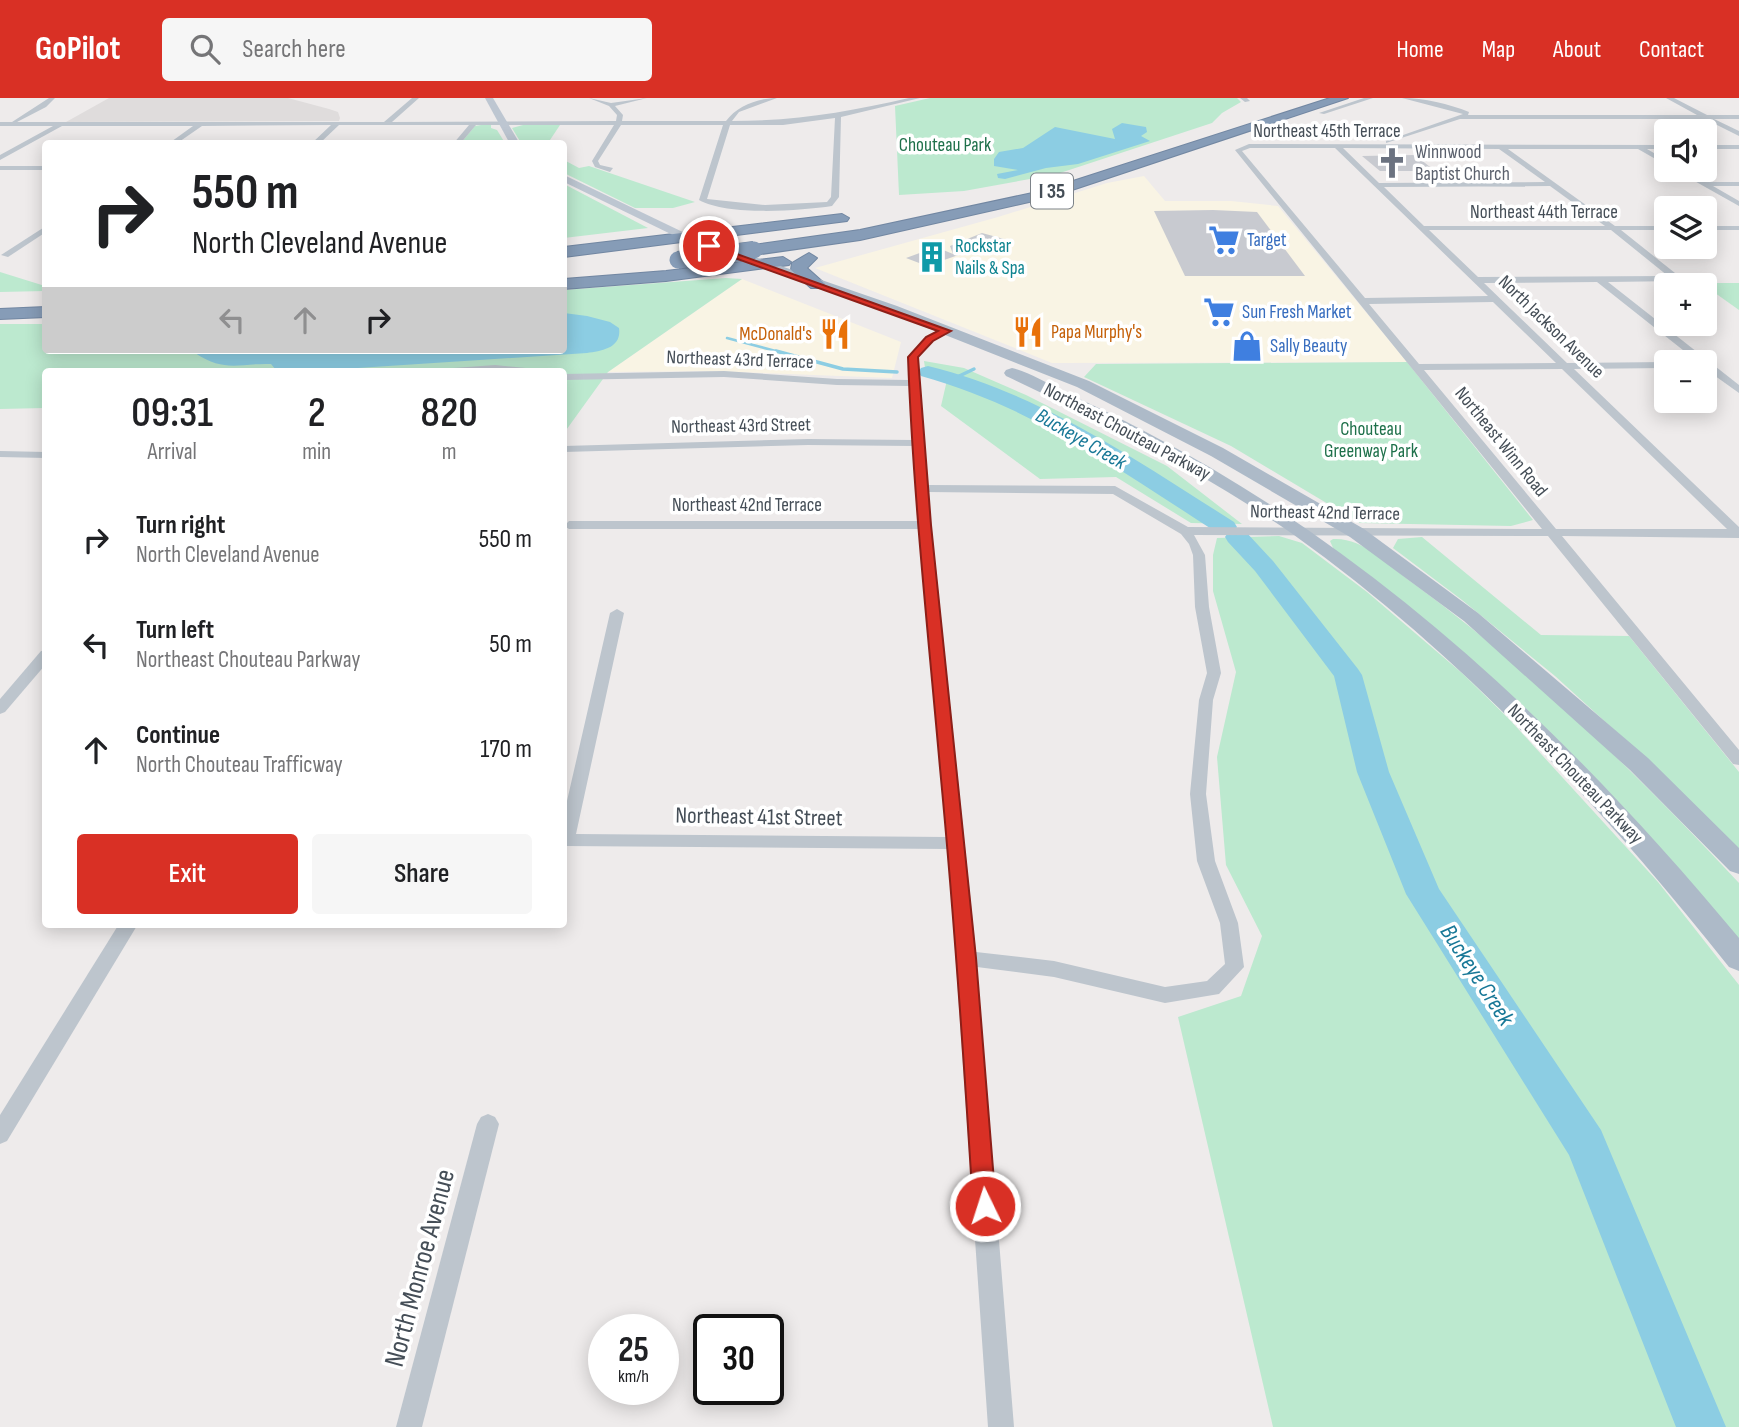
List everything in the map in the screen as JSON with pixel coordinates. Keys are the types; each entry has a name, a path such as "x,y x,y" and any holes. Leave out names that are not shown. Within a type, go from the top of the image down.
{"highway":[{"name":"I 35","path":"755,258 1026,189 1315,98"},
{"name":"I 35","path":"567,263 677,256 755,258 1046,194 1342,98"},
{"path":"892,212 1026,189"},
{"path":"567,284 707,272 755,258 809,258 933,229 1046,194"},
{"path":"567,252 853,216"},
{"path":"637,243 666,228 722,231"},
{"name":"I 35","path":"567,271 677,256"},
{"path":"809,258 798,266 799,270 817,284"},
{"path":"0,304 42,302"},
{"path":"0,314 42,312"}],"main road":[{"path":"489,98 512,140"},
{"path":"567,179 685,237 755,258"},
{"name":"Northeast Chouteau Parkway","path":"755,258 938,335 1135,432 1300,531 1403,610 1520,715 1626,825 1739,959"},
{"name":"Northeast Chouteau Parkway","path":"755,258 938,335 1083,384 1217,452 1357,533 1471,617 1639,764 1739,864"},
{"path":"1010,372 1062,376"}],"street":[{"path":"9,124 44,106 52,98"},
{"path":"386,123 416,98"},
{"path":"592,98 611,105 620,116 619,123 595,161 597,166 610,170"},
{"path":"611,105 644,98"},
{"path":"774,98 737,111 727,124 703,200 712,203 754,205 829,204 835,197 838,116"},
{"path":"0,124 783,123 838,116 910,98"},
{"path":"1322,113 1370,98"},
{"path":"1376,147 1467,113 1405,98"},
{"path":"1669,98 1739,134"},
{"path":"1459,117 1739,117"},
{"path":"0,159 61,124"},
{"path":"177,140 200,124"},
{"path":"319,140 338,124"},
{"path":"460,140 474,124"},
{"name":"North Jackson Avenue","path":"1337,146 1739,533"},
{"path":"1477,280 1677,279 1613,228 1501,147"},
{"path":"1639,147 1654,156"},
{"name":"Northeast 45th Terrace","path":"1241,148 1654,147"},
{"path":"1717,147 1739,147"},
{"name":"Northeast Winn Road","path":"1241,148 1238,150 1739,760"},
{"path":"0,168 42,168"},
{"path":"1700,182 1739,204"},
{"path":"1378,186 1552,184"},
{"path":"1704,184 1739,184"},
{"name":"Northeast 44th Terrace","path":"1422,228 1654,228"},
{"path":"1717,228 1739,228"},
{"path":"5,255 42,231"},
{"path":"1599,279 1688,350"},
{"path":"1363,301 1494,299"},
{"path":"938,335 913,357 914,383 954,843 967,958 1001,1427"},
{"path":"1418,367 1654,365"},
{"path":"1717,373 1739,390"},
{"name":"Northeast 43rd Terrace","path":"567,377 724,374 837,382 914,383"},
{"name":"Northeast 43rd Street","path":"567,449 795,442 919,443"},
{"path":"0,454 42,455"},
{"path":"922,488 1115,490 1185,531 1199,555 1201,598 1214,673 1206,700 1198,794 1212,882 1229,923 1235,967 1212,988 1165,995 1054,969 967,958"},
{"name":"Northeast 42nd Terrace","path":"569,525 925,525"},
{"name":"Northeast 42nd Terrace","path":"1185,531 1739,533"},
{"path":"567,831 617,613"},
{"path":"0,709 42,659"},
{"name":"Northeast 41st Street","path":"567,840 954,843"},
{"path":"0,1134 127,928"},
{"name":"North Monroe Avenue","path":"409,1427 488,1124"}],"shaded area":[{"path":"109,98 288,98 338,112 340,118 339,121 66,122"},
{"path":"1144,176 1165,201 1231,201 1278,206 1407,362 1052,363 815,268 998,217 1107,183"},
{"path":"742,279 901,342 892,378 714,371 608,372"}],"green space":[{"name":"Chouteau Park","path":"930,98 1237,98 1241,102 1222,113 1212,123 1057,174 964,191 899,195 895,106"},
{"path":"491,125 503,140 463,140 475,126"},
{"path":"523,125 560,125 550,140 519,140 512,128"},
{"path":"567,162 579,168 589,166 695,202 673,208 635,208 567,174"},
{"path":"567,186 648,228 567,238"},
{"path":"0,272 42,285 42,291 0,292"},
{"path":"742,279 608,372 567,429 567,368 42,368 42,408 0,409 0,324 42,324 42,354 567,354 567,290"},
{"path":"1717,283 1739,283 1739,310 1717,294"},
{"path":"924,361 964,368 1026,395 1167,466 1242,524 1191,523 1116,477 1040,479 941,406 947,380 926,375"},
{"name":"Chouteau Greenway Park","path":"1407,362 1533,520 1511,526 1360,523 1231,446 1084,377 1096,364"},
{"path":"1279,536 1302,543 1367,592 1463,674 1510,720 1658,882 1739,985 1739,1427 1273,1427 1178,1017 1241,996 1262,936 1226,865 1217,757 1236,672 1213,591 1213,555 1217,538"},
{"path":"1422,537 1541,635 1629,636 1739,772 1739,852 1656,768 1555,676 1393,548 1398,539"},
{"path":"1333,539 1354,542 1374,553 1455,615 1540,686 1662,802 1739,883 1739,945 1709,909 1334,550 1330,541"}],"water":[{"path":"1122,123 1146,127 1147,132 1141,136 1150,141 1078,164 1046,168 1005,179 998,178 997,174 1018,170 994,166 994,159 999,152 1023,148 1055,127 1115,139 1112,129"},
{"path":"567,313 610,322 619,328 614,344 587,353 358,368 274,368 271,364 232,366 197,354 567,354"}],"building":[{"name":"Winnwood Baptist Church","path":"1415,155 1435,171 1380,171 1362,156"},
{"name":"Target","path":"1154,211 1257,212 1305,276 1185,276"},
{"path":"982,233 1004,239 927,266 906,258 936,247 953,254 950,246"}],"waterway":[{"name":"Buckeye Creek","path":"727,338 783,353"},
{"name":"Buckeye Creek","path":"776,351 843,369 897,372"},
{"path":"955,378 974,369"},
{"name":"Buckeye Creek","path":"928,372 968,383 1046,416 1225,527"},
{"name":"Buckeye Creek","path":"1237,537 1264,566 1348,675 1373,772 1424,894 1586,1144 1701,1427"}],"place":[{"name":"Winnwood Baptist Church","path":"1392,163"},
{"name":"Target","path":"1224,240"},
{"name":"Rockstar Nails & Spa","path":"932,257"},
{"name":"Sun Fresh Market","path":"1219,312"},
{"name":"Papa Murphy's","path":"1028,332"},
{"name":"McDonald's","path":"835,334"},
{"name":"Sally Beauty","path":"1247,346"}],"route":[{"path":"709,246 946,331 930,339 913,357 914,383 954,843 967,958 985,1206"}]}
